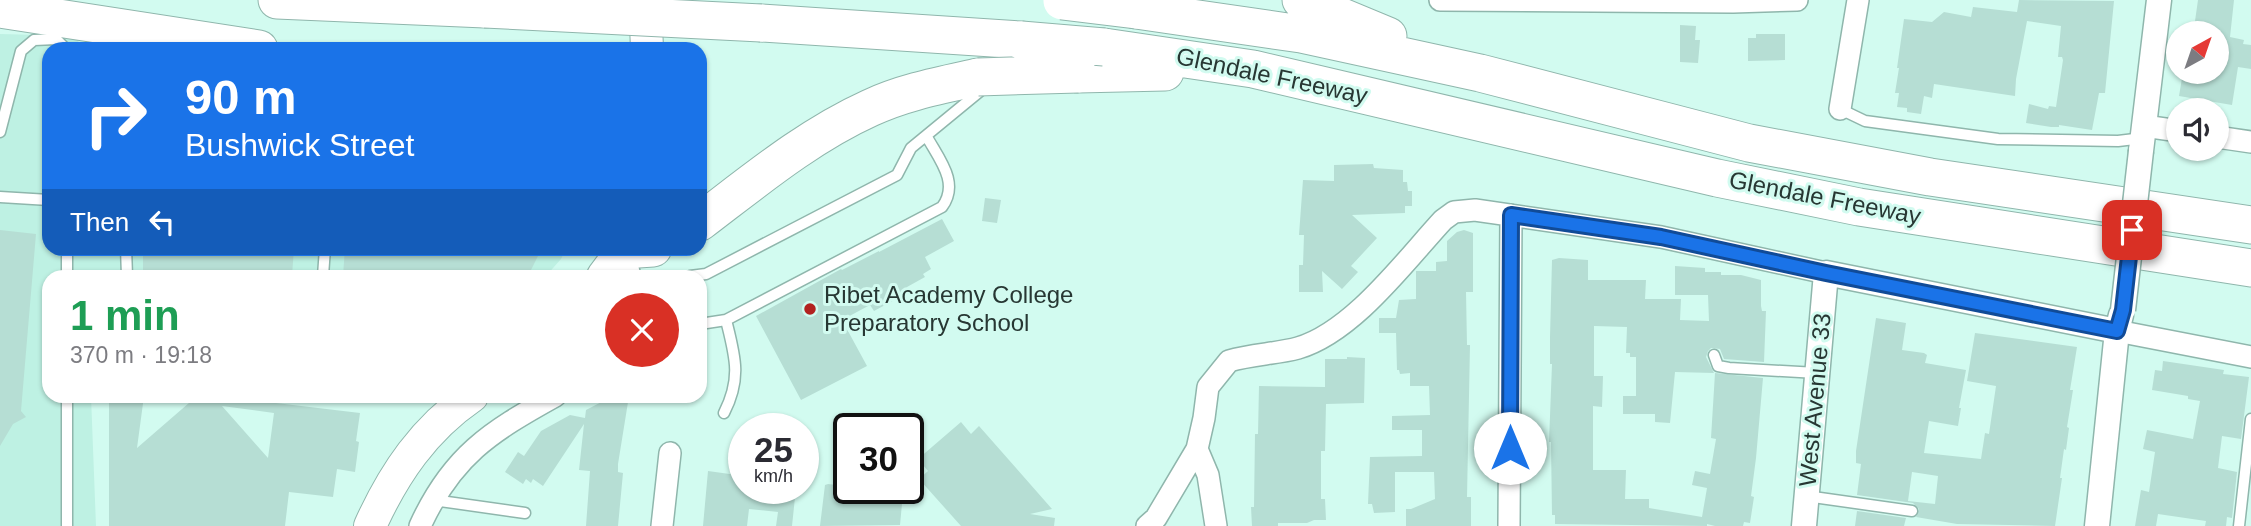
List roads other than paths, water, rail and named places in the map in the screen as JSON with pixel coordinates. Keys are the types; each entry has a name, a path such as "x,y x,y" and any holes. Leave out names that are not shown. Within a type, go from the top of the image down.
{"highway":[{"name":"Glendale Freeway","path":"277,0 761,23 1038,32 1104,47 1253,69 1717,178 1859,207 2251,268"},
{"path":"1301,0 1480,74"},
{"path":"0,9 217,42"},
{"name":"Glendale Freeway","path":"1038,32 1136,10 1301,34 1480,74 1749,143 1930,177 2251,225"},
{"path":"707,217 772,167 839,123 872,106 925,88 1038,32 1078,74 1253,69"}],"main road":[{"path":"645,0 647,42"},
{"path":"370,526 404,464 425,436 462,403"}],"street":[{"path":"1440,0 1797,0"},
{"path":"1839,110 1858,0"},
{"path":"2097,526 2159,0"},
{"path":"2143,138 2166,134"},
{"path":"2229,139 2251,142"},
{"path":"1147,526 1156,518 1197,449 1205,418 1208,387 1229,361 1299,348 1323,338 1343,325 1361,309 1443,219 1454,212 1475,210 1661,237 1826,273 2120,320 2251,357"},
{"path":"1509,526 1511,215"},
{"name":"West Avenue 33","path":"1804,526 1826,273"},
{"path":"420,526 452,471 477,444 506,423 542,403"},
{"path":"1197,449 1208,475 1216,526"},
{"path":"662,526 670,453"}],"lane":[{"path":"707,273 897,175 911,148 1038,32"},
{"path":"0,132 21,51 34,40 56,39 59,42"},
{"path":"1839,110 1865,121 1998,139 2118,142 2143,138"},
{"path":"707,323 726,320 942,207 948,198 950,183 926,137"},
{"path":"0,197 42,200"},
{"path":"724,413 735,388 737,373 726,320"},
{"path":"1714,355 1718,366 1729,368 1817,373"},
{"path":"67,403 67,526"},
{"path":"2239,526 2251,419"},
{"path":"1807,496 1912,511"},
{"path":"433,500 525,513"}],"place":[{"name":"Ribet Academy College Preparatory School","path":"810,309"}]}
